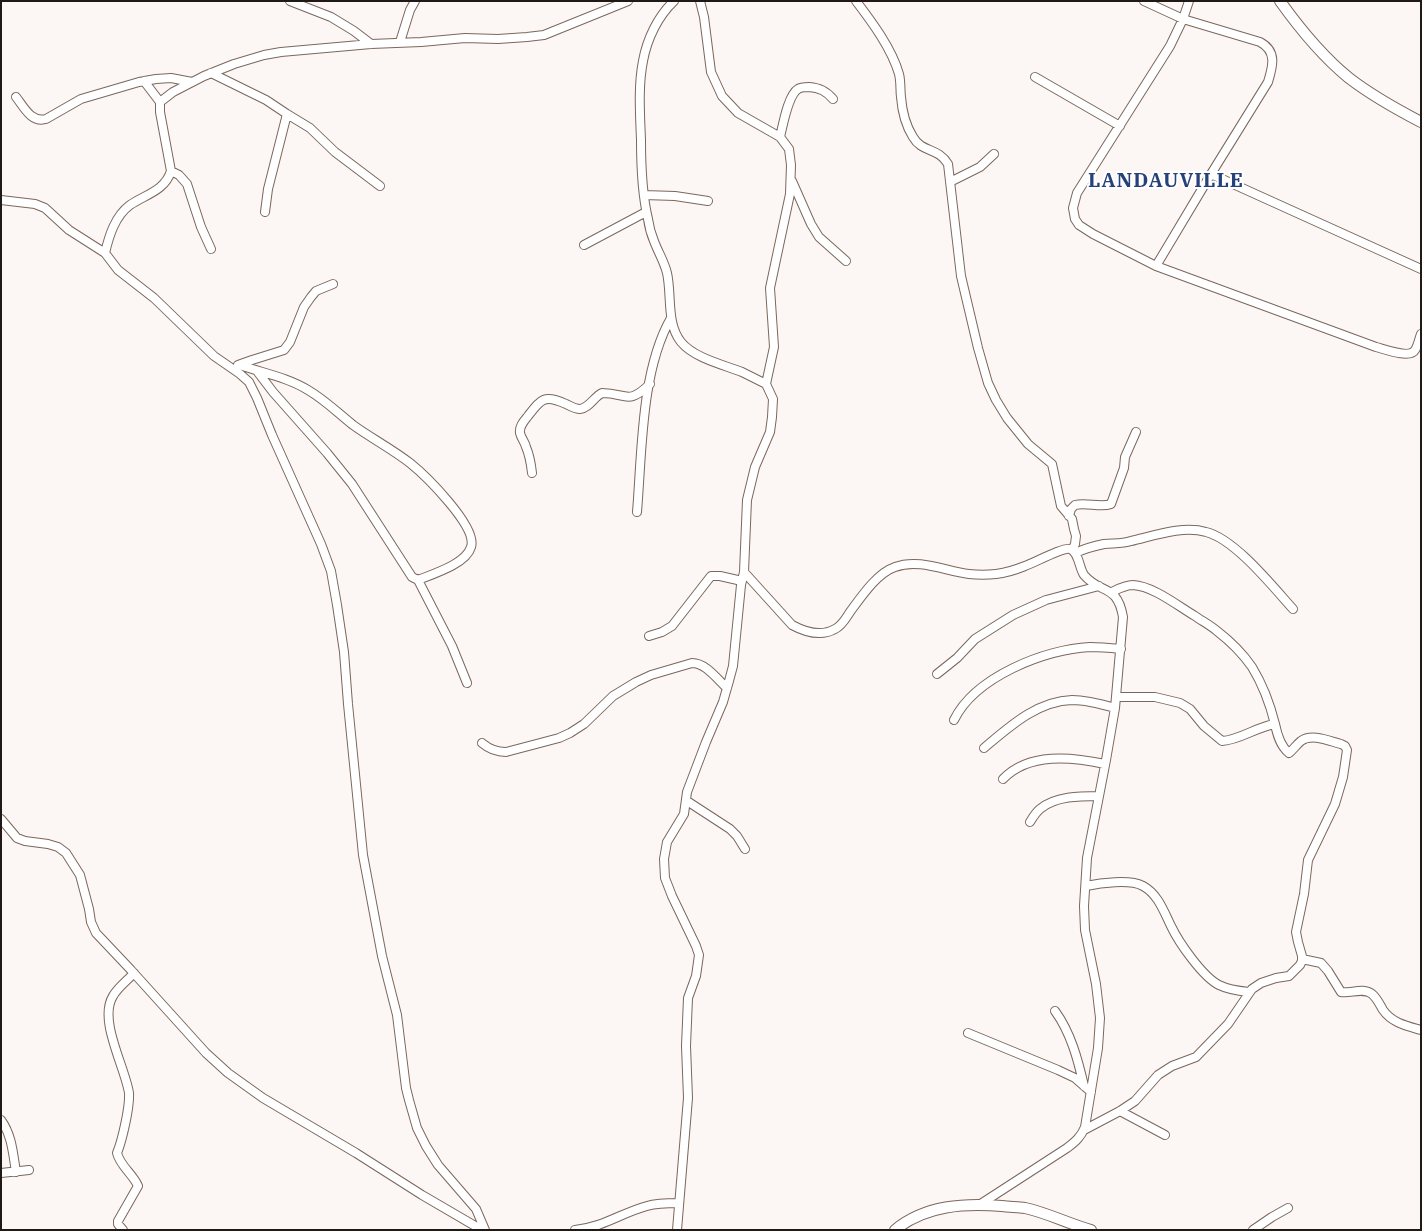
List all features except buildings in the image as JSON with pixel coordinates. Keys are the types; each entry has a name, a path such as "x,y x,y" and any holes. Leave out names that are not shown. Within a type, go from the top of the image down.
{"street":[{"path":"290,1 331,17 371,44"},
{"path":"400,42 410,10 415,1"},
{"path":"160,102 173,92 211,73 234,64 282,52 400,42 465,38 498,39 544,35 628,1"},
{"path":"674,1 656,23 643,60 640,92 641,160 646,212 654,241 666,271 671,318 675,332 687,348 705,358 766,384"},
{"path":"676,1230 688,1098 686,1046 688,998 696,976 699,955 672,896 666,878 664,859 667,842 684,814 687,792 727,688 733,666 744,572 747,500 755,467 770,432 772,417 772,398 766,384 774,347 770,288 785,221 791,179 789,149 780,137 738,113 722,96 711,72 700,1"},
{"path":"856,1 877,31 894,62 901,85 906,122 913,139 922,147 934,151 945,159 948,164 961,276 988,384 1007,418 1028,444 1052,464 1062,506 1072,519 1076,536 1074,552 1080,568 1092,583 1112,592 1121,605 1124,617 1116,697 1106,764 1087,858 1084,930 1096,984 1100,1018 1098,1048 1084,1130 1078,1139 1066,1148 979,1205"},
{"path":"1144,1 1183,19 1260,42 1268,48 1273,60 1268,82 1156,266"},
{"path":"1189,1 1170,46 1078,193 1073,213 1079,225 1156,266 1382,349 1406,354 1412,353 1416,350 1421,334"},
{"path":"1280,1 1292,18 1327,58 1350,79 1380,99 1421,122"},
{"path":"211,73 266,100 310,128 335,152 380,186"},
{"path":"1035,77 1120,126"},
{"path":"16,97 32,117 40,120 46,119 81,99 144,81 171,78 192,82"},
{"path":"105,253 108,235 120,215 129,206 153,193 169,178 170,172 160,102 144,81"},
{"path":"780,137 790,101 796,90 805,87 820,89 833,99"},
{"path":"265,212 268,189 287,114"},
{"path":"950,182 980,167 994,154"},
{"path":"170,172 178,175 187,184 201,227 211,249"},
{"path":"1211,174 1421,268"},
{"path":"791,179 811,224 819,237 846,261"},
{"path":"644,196 676,196 708,200"},
{"path":"1,200 35,204 44,208 69,230 105,253 118,270 154,298 214,356 248,382 257,398 318,535 330,570 344,652 363,855 382,956 397,1015 408,1094 418,1128 426,1146 438,1165 476,1209 483,1230"},
{"path":"584,245 646,212"},
{"path":"232,368 284,350 290,342 304,307 311,297 316,291 333,284"},
{"path":"637,512 643,432 650,384 658,345 671,318"},
{"path":"240,365 293,382 307,389 371,438 410,464 438,490 465,523 472,538 472,544 468,554 461,560 418,580"},
{"path":"257,371 340,468 409,573 414,579 418,580 452,646 467,683"},
{"path":"532,473 530,456 520,430 525,419 543,399 556,399 581,409 602,393 632,397 642,392 650,384"},
{"path":"1069,516 1075,504 1106,506 1111,504 1124,468 1125,457 1136,432"},
{"path":"744,572 792,625 813,633 826,632 836,629 842,623 879,577 893,567 904,564 928,565 969,574 1005,573 1068,548 1074,552 1104,544 1128,542 1181,530 1205,531 1218,536 1236,550 1256,568 1293,610"},
{"path":"649,636 662,632 672,626 711,576 742,581"},
{"path":"1084,1130 1120,1111 1135,1100 1158,1076 1172,1066 1196,1057 1228,1024 1249,992 1261,983 1291,975 1300,965 1302,959 1296,932 1304,894 1308,860 1335,804 1343,777 1346,748 1342,744 1308,738 1302,740 1291,752 1286,751 1280,742 1265,692 1251,667 1242,654 1217,631 1166,597 1145,588 1133,585 1121,587 1112,592"},
{"path":"937,674 975,639 1012,614 1046,600 1099,586"},
{"path":"954,720 971,697 984,685 1018,665 1059,652 1088,647 1121,649"},
{"path":"482,743 487,747 506,752 559,738 584,724 613,696 636,682 651,675 692,663 703,665 727,688"},
{"path":"1116,697 1155,697 1180,703 1190,709 1204,726 1222,741 1234,739 1260,727 1274,724"},
{"path":"984,748 1020,719 1052,703 1072,700 1091,702 1114,708"},
{"path":"1004,779 1010,772 1035,761 1084,759 1106,764"},
{"path":"1030,822 1040,808 1055,801 1084,796 1099,796"},
{"path":"687,801 730,829 745,848"},
{"path":"1,819 17,838 48,844 66,853 80,875 90,909 91,922 96,933 206,1053 228,1073 263,1098 483,1230"},
{"path":"1086,886 1107,882 1142,885 1156,896 1179,941 1207,976 1219,985 1249,992"},
{"path":"1302,959 1321,963 1341,992 1364,991 1372,994 1385,1012 1396,1022 1421,1030"},
{"path":"123,1230 118,1221 138,1186 116,1154 121,1142 129,1094 109,1026 109,1007 113,996 134,973"},
{"path":"1055,1011 1073,1047 1084,1086"},
{"path":"968,1033 1075,1078 1091,1092"},
{"path":"1120,1111 1165,1135"},
{"path":"1,1120 6,1126 16,1172"},
{"path":"1,1173 29,1170"},
{"path":"575,1230 597,1226 647,1206 679,1203"},
{"path":"895,1230 909,1219 922,1214 951,1206 979,1205 1025,1208 1092,1230"},
{"path":"1253,1230 1288,1208"}],"district":[{"name":"LANDAUVILLE","path":"1166,181"}]}
